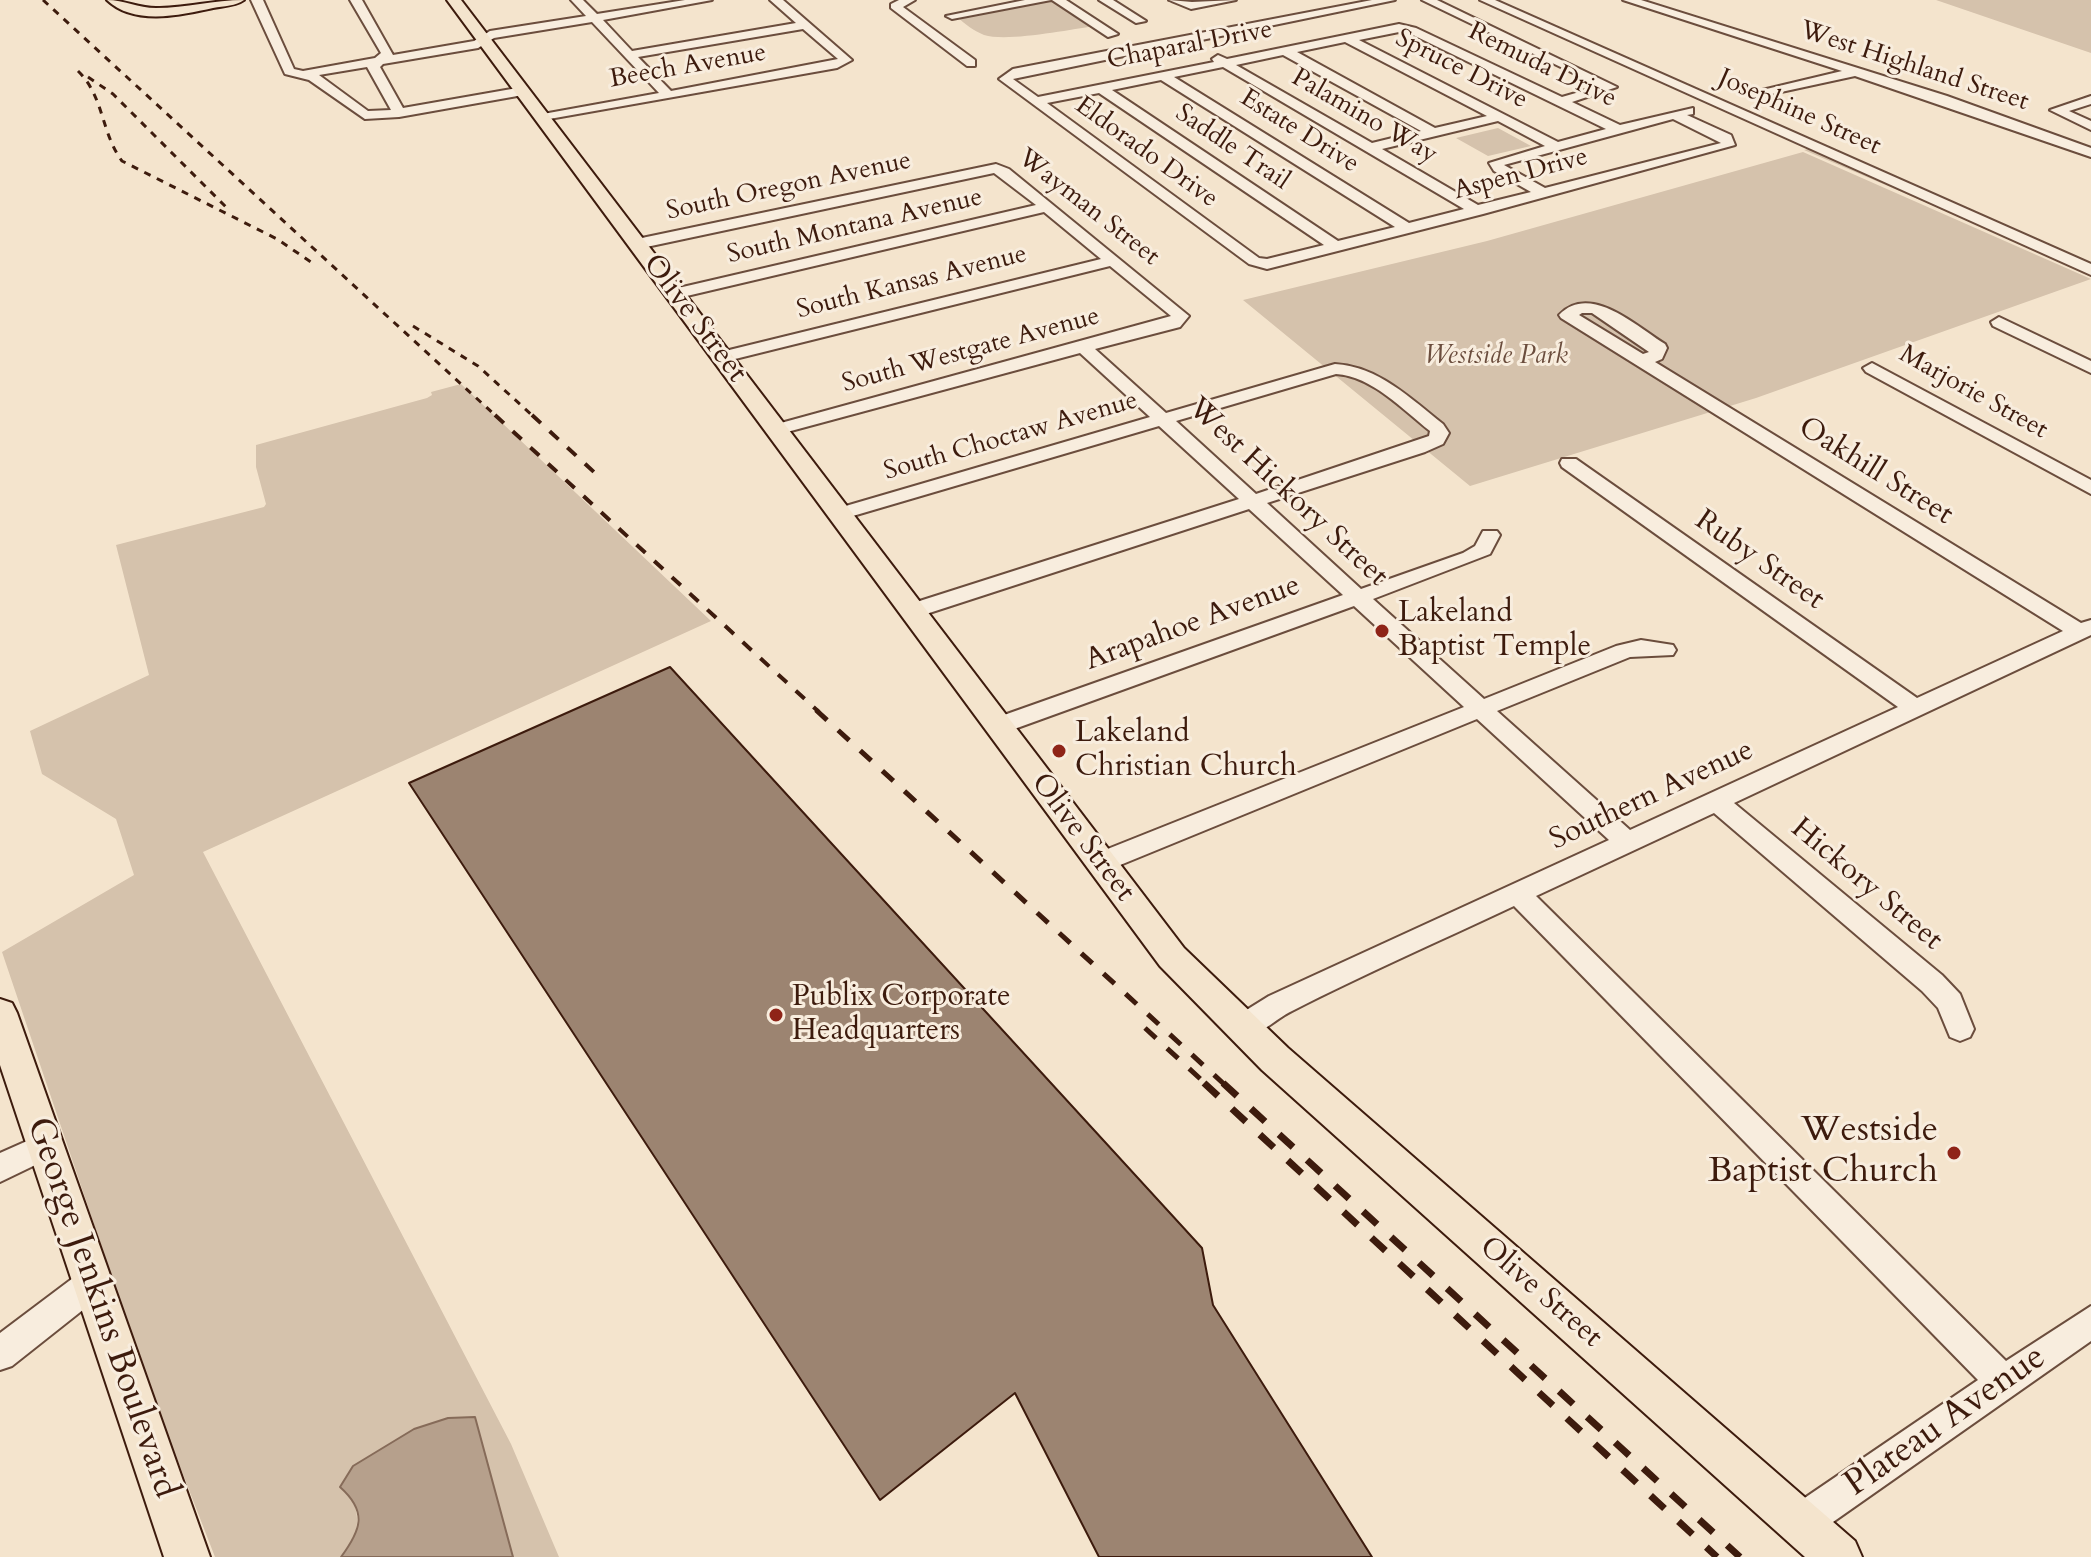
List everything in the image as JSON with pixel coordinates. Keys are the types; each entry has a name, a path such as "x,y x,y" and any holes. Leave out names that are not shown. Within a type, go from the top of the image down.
{"main road":[{"path":"114,0 124,8 139,12 237,0"},
{"name":"Olive Street","path":"454,0 1172,957 1242,1027 1839,1557"},
{"name":"George Jenkins Boulevard","path":"0,1013 8,1064 45,1146 187,1557"}],"street":[{"path":"257,0 289,71 304,74 478,44 490,35 706,0"},
{"path":"356,0 388,54 373,66 399,113"},
{"path":"577,0 668,95"},
{"path":"776,0 806,25"},
{"path":"909,0 895,6 971,63"},
{"path":"952,16 1045,0"},
{"path":"1058,0 1112,34"},
{"path":"1105,0 1140,21"},
{"path":"1175,0 1191,6 1230,0"},
{"path":"1185,40 1389,0"},
{"path":"1428,0 1611,87 1560,102"},
{"name":"Josephine Street","path":"1486,0 2091,270"},
{"name":"West Highland Street","path":"1629,0 1970,108 2091,153"},
{"path":"629,55 806,25"},
{"name":"Beech Avenue","path":"543,118 842,63 846,58 806,25"},
{"name":"Remuda Drive","path":"1403,28 1617,129"},
{"name":"Chaparal Drive","path":"1034,102 1403,28"},
{"name":"Spruce Drive","path":"1346,38 1554,145"},
{"path":"1185,40 1198,48"},
{"name":"Eldorado Drive","path":"1185,40 1006,77 1007,82 1254,261 1263,263"},
{"path":"1285,51 1434,133"},
{"name":"Palamino Way","path":"1212,55 1478,211"},
{"path":"1763,94 1857,71"},
{"path":"304,74 365,115 372,116 523,91"},
{"name":"Estate Drive","path":"1163,76 1409,229"},
{"name":"Saddle Trail","path":"1101,88 1337,247"},
{"path":"2091,100 2057,110 2091,126"},
{"path":"1544,193 1499,168 1496,163 1554,145 1719,104"},
{"name":"Aspen Drive","path":"1263,263 1273,264 1728,145 1726,138 1675,115"},
{"path":"1369,148 1499,117"},
{"name":"Wayman Street","path":"950,176 996,168 1178,312 1180,319"},
{"name":"South Oregon Avenue","path":"637,244 950,176"},
{"name":"South Montana Avenue","path":"674,294 1048,207"},
{"name":"South Kansas Avenue","path":"723,357 1114,260"},
{"name":"South Westgate Avenue","path":"776,430 1084,348 1180,319"},
{"path":"1999,322 2091,368"},
{"name":"West Hickory Street","path":"1084,348 1627,842"},
{"name":"Oakhill Street","path":"1641,361 2085,629"},
{"name":"South Choctaw Avenue","path":"839,514 1347,367 1364,374 1437,428 1429,443 1253,501"},
{"name":"Marjorie Street","path":"1872,368 2091,488"},
{"name":"Ruby Street","path":"1569,463 1915,708"},
{"path":"912,611 1253,501"},
{"name":"Arapahoe Avenue","path":"998,726 1470,557 1483,550 1490,535"},
{"name":"Southern Avenue","path":"1242,1027 1279,1004 2085,629"},
{"path":"1099,863 1624,651 1641,647 1665,650"},
{"name":"Hickory Street","path":"1716,801 1932,983 1950,1002 1960,1029"},
{"path":"1518,894 2003,1382"},
{"path":"0,1168 45,1146"},
{"path":"0,1354 92,1283"},
{"name":"Plateau Avenue","path":"1800,1523 2091,1322"}],"green space":[{"path":"1053,0 1094,26 1038,35 994,37 984,35 957,17"},
{"path":"1936,0 2091,0 2091,53"},
{"path":"1498,128 1531,146 1488,156 1456,138"},
{"path":"1812,148 2074,266 1804,150"},
{"name":"Westside Park","path":"1803,152 2091,279 1756,398 1470,486 1243,300 1487,241"},
{"path":"461,384 711,621 203,852 511,1444 559,1557 513,1557 474,1417 448,1418 352,1498 357,1515 356,1529 341,1557 215,1557 148,1384 2,952 134,875 116,819 42,774 30,731 149,675 116,545 264,507 266,504 256,467 256,445 427,398 432,395 431,392"}],"shaded area":[{"path":"475,1417 513,1557 341,1557 357,1530 355,1505 340,1487 353,1466 414,1429 448,1418"}],"building":[{"name":"Publix Corporate Headquarters","path":"670,667 1202,1248 1213,1305 1372,1557 1099,1557 1015,1393 880,1500 409,783"}],"railway":[{"path":"43,0 497,417"},
{"path":"78,71 93,92 110,139 122,161 277,239 311,262"},
{"path":"88,77 113,94 230,211"},
{"path":"413,326 478,366 534,417"},
{"path":"495,415 819,712"},
{"path":"532,415 595,473"},
{"path":"816,710 1225,1085"},
{"path":"1145,1028 1207,1085"},
{"path":"1204,1083 1717,1557"},
{"path":"1223,1083 1740,1557"}],"place":[{"name":"Lakeland Baptist Temple","path":"1382,631"},
{"name":"Lakeland Christian Church","path":"1059,751"},
{"name":"Publix Corporate Headquarters","path":"776,1015"},
{"name":"Westside Baptist Church","path":"1954,1153"}]}
